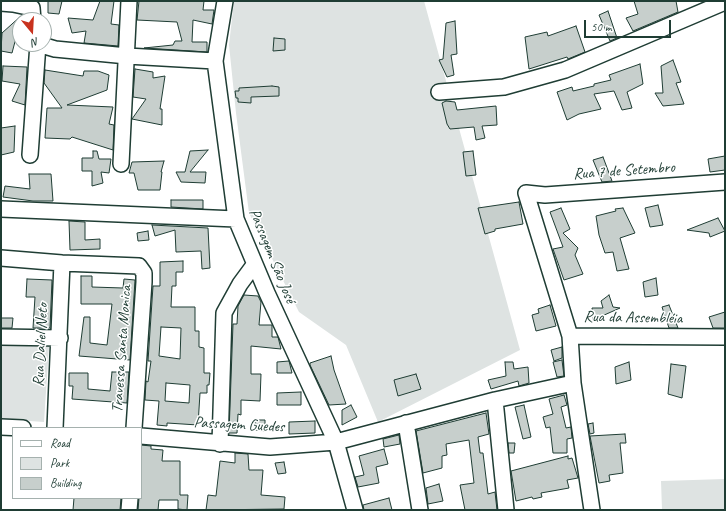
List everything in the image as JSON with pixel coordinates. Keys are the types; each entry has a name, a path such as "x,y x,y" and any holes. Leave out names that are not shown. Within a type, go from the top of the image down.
{"street":[{"path":"122,164 129,1"},
{"name":"Passagem São José","path":"225,1 215,61 236,219 254,265 336,442 355,510"},
{"path":"439,92 504,87 565,70 725,2"},
{"path":"1,4 12,4 32,8 32,12"},
{"path":"52,48 127,56 215,61"},
{"path":"30,155 37,52"},
{"name":"Rua 7 de Setembro","path":"526,194 545,195 725,182"},
{"name":"Rua da Assembléia","path":"526,194 570,336 725,338"},
{"path":"1,209 236,219"},
{"path":"1,258 62,263"},
{"name":"Travessa Santa Monica","path":"62,263 139,266 144,273 134,427"},
{"name":"Rua Daliel Neto","path":"55,427 62,263"},
{"path":"220,444 224,313 240,284 254,265"},
{"path":"570,336 573,383 592,510"},
{"path":"1,337 60,338"},
{"name":"Passagem Guedes","path":"142,436 220,444 270,447 336,442 495,400 573,383"},
{"path":"495,400 506,510"},
{"path":"406,423 420,510"},
{"path":"1,427 12,428"},
{"path":"129,510 130,499"}],"green space":[{"path":"234,1 424,1 520,350 378,422 346,345 299,312 249,213 229,45"},
{"path":"1,345 49,347 44,422 1,419"},
{"path":"725,479 725,510 662,510 661,481"}],"building":[{"path":"48,1 62,1 59,14 48,12"},
{"path":"100,1 114,1 111,24 119,25 118,46 84,43 86,31 72,33 68,18 93,20"},
{"path":"139,1 204,1 203,10 214,10 212,24 193,20 192,42 207,42 207,52 144,48 173,45 175,41 182,41 177,22 137,20"},
{"path":"634,1 676,1 678,12 633,31 626,18 638,14"},
{"path":"608,11 617,38 610,41 599,15"},
{"path":"455,21 457,54 451,55 454,75 447,77 439,60 443,59 446,23"},
{"path":"12,24 12,53 1,51 2,33"},
{"path":"576,26 585,52 568,59 567,57 529,69 525,37 547,32 548,36"},
{"path":"274,38 285,39 285,50 273,51"},
{"path":"673,60 681,82 676,83 684,104 663,106 655,93 663,93 661,66"},
{"path":"640,64 643,84 627,92 632,108 622,110 614,91 594,94 601,109 579,114 567,120 557,92 572,87 573,91 594,86 594,84 611,80 609,75"},
{"path":"3,66 27,67 25,105 12,101 20,84 2,81"},
{"path":"135,69 153,72 153,78 165,76 160,109 162,109 162,125 132,119 146,99 133,97"},
{"path":"45,70 83,76 84,71 98,71 109,75 107,90 67,105 113,107 109,124 114,125 113,150 72,137 70,139 45,138 47,108 62,108 44,83"},
{"path":"279,87 279,96 251,97 251,103 238,102 238,98 236,98 235,91 239,91 239,88"},
{"path":"446,101 455,102 457,110 496,106 497,125 482,126 485,138 476,140 474,127 450,129 447,124 442,103"},
{"path":"15,126 14,152 1,155 1,128"},
{"path":"208,150 190,172 206,172 205,183 181,182 176,172 185,172 190,151"},
{"path":"93,151 97,151 99,159 111,159 109,173 101,172 103,183 92,186 92,171 82,171 82,158 93,158"},
{"path":"473,151 476,175 466,176 463,152"},
{"path":"725,156 725,170 710,172 708,159"},
{"path":"603,157 612,181 602,182 593,160"},
{"path":"164,161 161,172 160,190 138,190 134,173 129,173 132,162"},
{"path":"29,174 51,174 53,201 33,201 3,197 5,186 30,189"},
{"path":"171,200 203,200 203,209 171,207"},
{"path":"519,202 523,224 495,229 495,231 485,234 478,208"},
{"path":"658,205 663,225 650,227 645,208"},
{"path":"561,208 570,229 563,233 578,248 575,255 583,274 564,280 553,249 563,247 550,212"},
{"path":"623,208 635,233 620,238 629,269 617,271 613,252 605,253 599,235 596,216 616,211 615,209"},
{"path":"718,218 725,231 710,237 709,233 687,230"},
{"path":"69,221 85,222 85,240 100,239 100,249 70,250"},
{"path":"152,225 208,228 210,268 202,269 201,251 176,252 175,230 155,236"},
{"path":"148,231 149,240 138,241 137,233"},
{"path":"183,261 183,272 176,272 176,286 172,286 171,307 195,307 195,331 199,331 199,347 204,348 204,373 210,373 207,393 200,393 198,425 167,423 167,426 157,425 159,401 145,400 146,381 148,382 151,361 148,361 153,286 160,286 160,262","holes":["161,327 181,328 180,359 159,356","166,383 190,385 189,403 165,401"]},
{"path":"81,276 92,276 92,287 123,288 124,279 135,280 130,360 79,356 84,317 90,317 90,343 107,345 112,304 81,304"},
{"path":"656,278 658,295 645,297 643,282"},
{"path":"27,279 52,280 50,328 33,328 35,297 26,297"},
{"path":"244,295 258,296 261,302 259,325 272,325 272,337 278,337 281,349 251,346 251,374 261,374 260,401 241,400 241,415 238,414 237,433 229,433 233,324 237,324 238,306"},
{"path":"609,295 613,307 620,308 593,320 592,308 603,308 601,301"},
{"path":"550,305 556,326 536,331 532,315 539,313 538,309"},
{"path":"669,305 678,328 669,328 662,307"},
{"path":"725,312 725,328 713,328 709,317"},
{"path":"1,318 13,318 12,328 1,328"},
{"path":"562,347 562,358 554,361 551,350"},
{"path":"331,356 334,370 346,404 329,405 310,365 310,363"},
{"path":"562,360 564,376 557,377 553,362"},
{"path":"289,361 292,373 277,373 277,362"},
{"path":"505,362 513,362 514,369 528,367 529,383 519,386 518,381 491,389 488,380 506,376"},
{"path":"629,362 631,380 616,384 615,367"},
{"path":"671,364 686,366 682,398 668,394"},
{"path":"112,372 129,372 127,403 72,399 73,386 69,386 69,373 88,373 88,389 110,391"},
{"path":"416,374 421,389 398,396 394,380"},
{"path":"301,392 301,405 277,405 277,393"},
{"path":"564,395 567,405 561,407 566,428 571,427 572,438 567,439 567,453 553,453 550,427 546,428 543,417 553,414 549,399"},
{"path":"351,405 357,417 342,425 342,410"},
{"path":"524,405 531,437 523,439 515,407"},
{"path":"486,413 489,434 478,437 480,453 483,453 488,494 495,492 497,510 465,510 460,485 474,483 469,440 446,444 447,455 442,456 442,468 423,473 416,431"},
{"path":"255,420 265,420 265,431 255,430"},
{"path":"315,421 315,433 289,434 289,422"},
{"path":"593,423 594,433 590,434 588,424"},
{"path":"625,434 626,443 620,443 623,473 609,475 610,481 599,483 590,436"},
{"path":"399,435 400,444 384,447 383,439"},
{"path":"508,443 515,443 514,453 509,453"},
{"path":"142,445 151,446 151,449 163,450 162,461 180,461 180,495 188,495 187,510 178,509 178,500 159,500 158,510 138,510 139,499 142,499"},
{"path":"384,449 388,464 376,467 379,483 358,487 355,477 364,475 359,456"},
{"path":"235,453 248,454 249,470 263,470 261,495 285,497 284,509 206,510 208,495 216,496 220,461 235,463"},
{"path":"568,456 568,459 572,458 578,478 567,480 569,488 541,493 542,497 533,499 532,497 516,501 511,471"},
{"path":"284,462 286,473 278,474 275,463"},
{"path":"439,484 443,501 428,504 426,488"},
{"path":"389,498 392,510 364,510 363,505"},
{"path":"74,499 121,499 120,510 73,510"}]}
